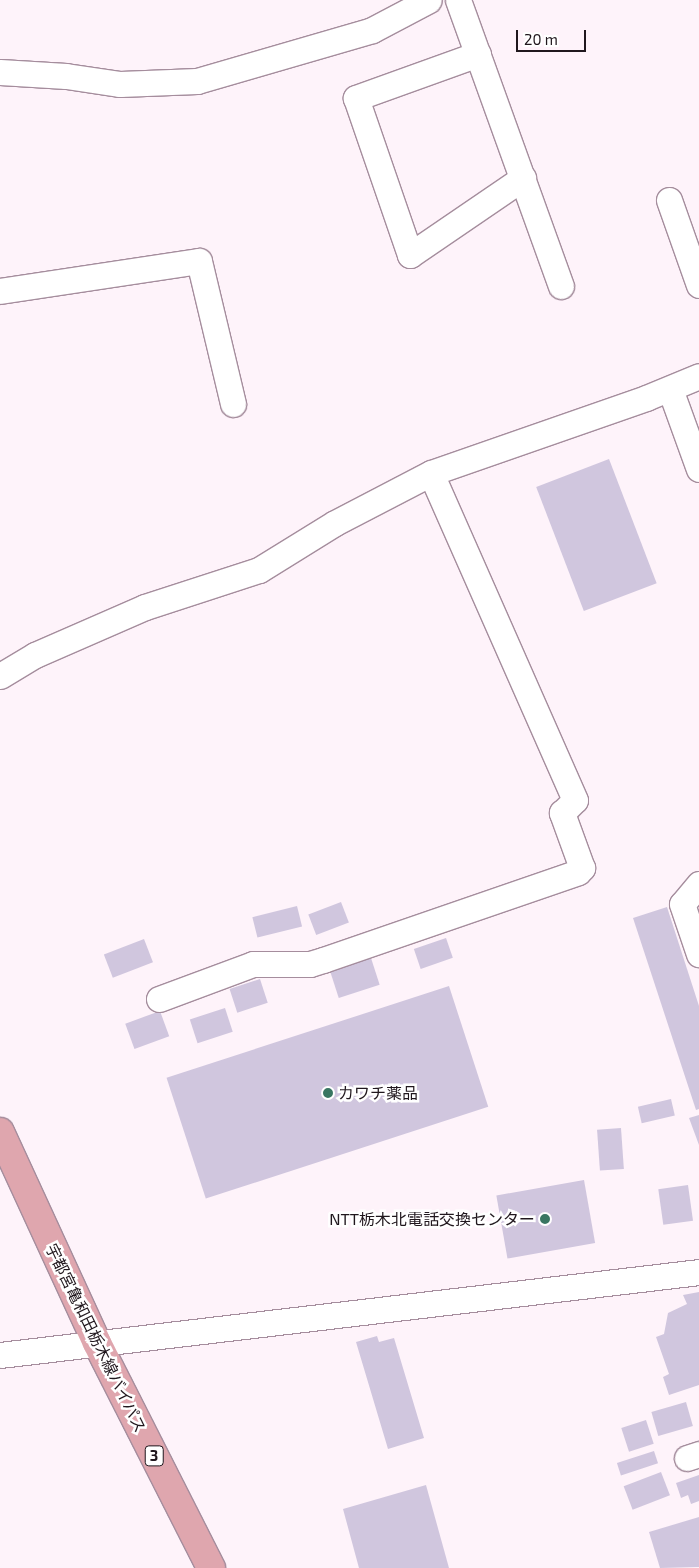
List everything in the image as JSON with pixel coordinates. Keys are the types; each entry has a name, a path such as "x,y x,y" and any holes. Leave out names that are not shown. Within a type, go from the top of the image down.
{"main road":[{"name":"宇都宮亀和田栃木線バイパス","path":"0,1132 97,1343 212,1568"}],"street":[{"path":"0,72 66,76 120,84 197,81 372,30 428,0"},
{"path":"458,0 561,286"},
{"path":"478,54 356,98 410,256 523,178"},
{"path":"669,200 699,286"},
{"path":"0,291 199,262 233,404"},
{"path":"0,676 35,655 145,608 259,570 334,523 431,473 670,389 699,376"},
{"path":"670,389 699,468"},
{"path":"159,1000 253,964 310,964 323,960 578,872 582,868 562,813 575,800 431,473"},
{"path":"699,884 682,904 699,954"},
{"path":"0,1355 699,1272"}],"building":[{"path":"609,459 657,583 584,611 536,487"},
{"path":"341,902 349,923 316,935 308,915"},
{"path":"297,906 302,926 257,938 252,917"},
{"path":"667,907 699,1006 699,1109 696,1110 633,918"},
{"path":"446,938 453,958 421,969 414,949"},
{"path":"144,939 153,962 113,978 104,954"},
{"path":"371,958 380,985 339,998 330,971"},
{"path":"260,979 268,1003 237,1013 230,989"},
{"name":"カワチ薬品","path":"449,986 488,1107 206,1199 167,1078"},
{"path":"225,1008 233,1032 198,1043 190,1019"},
{"path":"160,1011 169,1036 134,1049 125,1024"},
{"path":"671,1099 675,1116 642,1123 638,1107"},
{"path":"699,1115 699,1145 689,1118"},
{"path":"621,1128 624,1169 600,1171 597,1130"},
{"name":"NTT栃木北電話交換センター","path":"584,1180 595,1243 507,1258 496,1195"},
{"path":"688,1185 693,1221 663,1225 658,1189"},
{"path":"699,1292 699,1385 669,1395 663,1377 669,1374 656,1337 664,1334 668,1313 687,1304 683,1295"},
{"path":"377,1336 379,1342 394,1338 424,1438 388,1449 356,1342"},
{"path":"686,1402 693,1426 658,1436 651,1412"},
{"path":"646,1420 654,1444 629,1452 621,1428"},
{"path":"654,1451 658,1463 621,1475 617,1463"},
{"path":"661,1472 670,1495 633,1510 624,1486"},
{"path":"699,1475 699,1501 691,1504 688,1495 681,1498 676,1483"},
{"path":"426,1485 449,1568 359,1568 343,1509"},
{"path":"699,1517 699,1567 660,1568 649,1532"}],"place":[{"name":"カワチ薬品","path":"328,1093"},
{"name":"NTT栃木北電話交換センター","path":"545,1219"}]}
